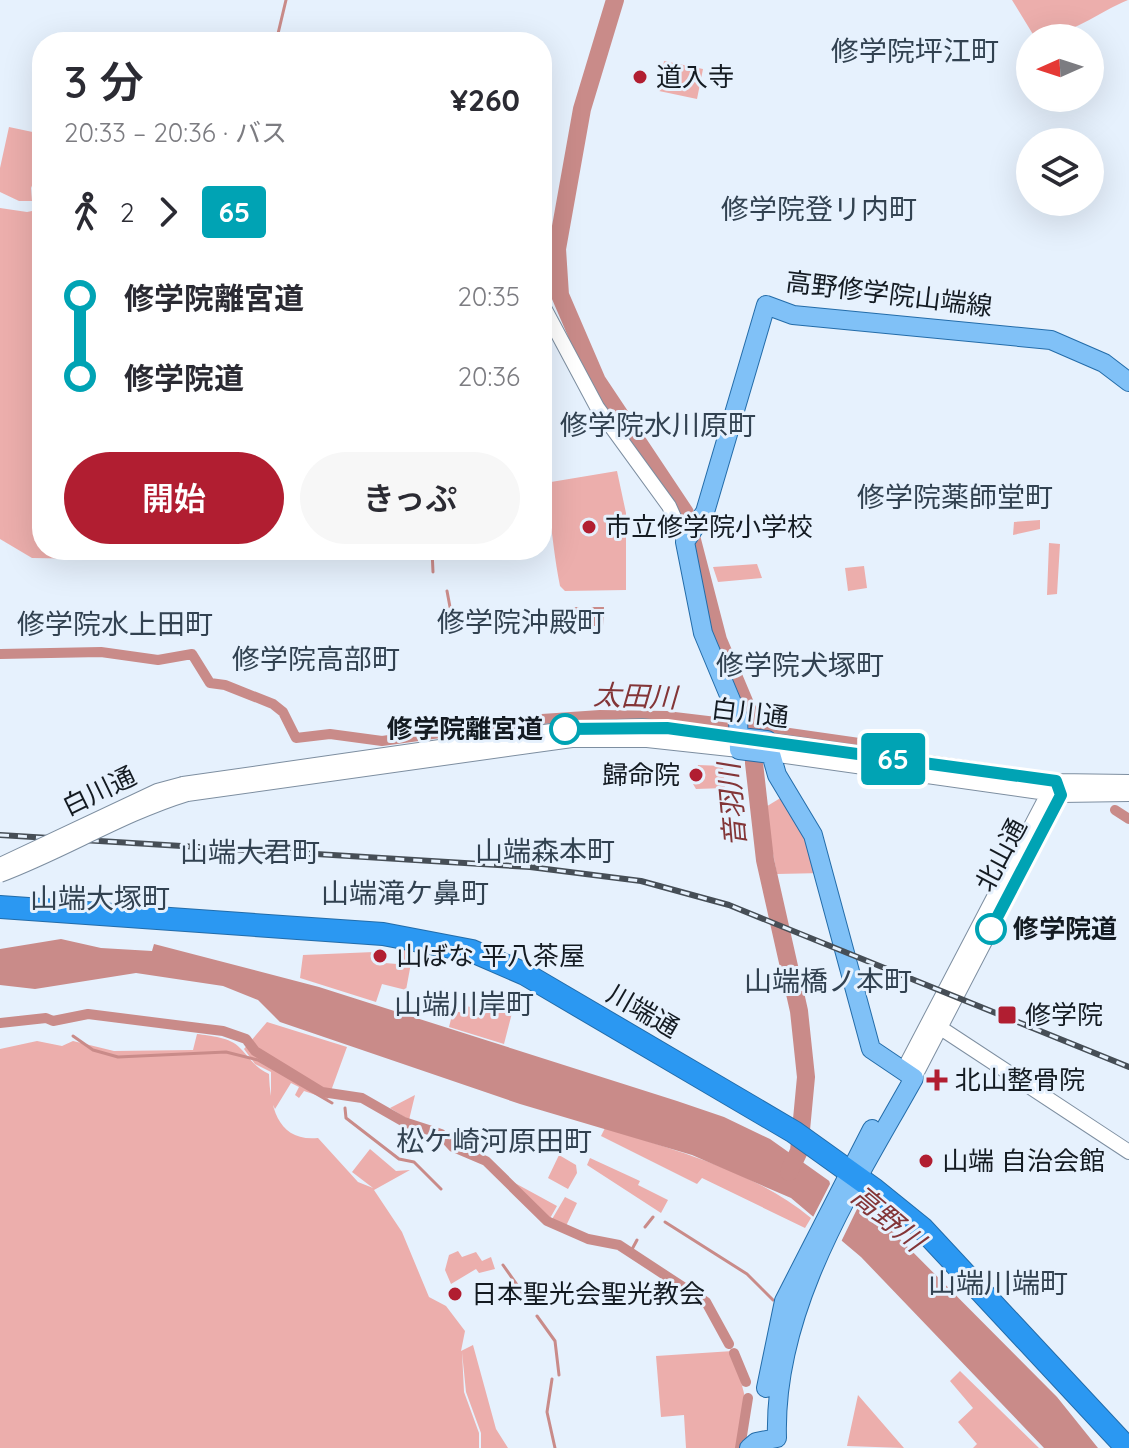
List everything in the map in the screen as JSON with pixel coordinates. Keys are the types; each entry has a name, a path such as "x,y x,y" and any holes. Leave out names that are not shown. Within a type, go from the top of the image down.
{"highway":[{"name":"川端通","path":"0,907 356,931 429,940 472,951 525,974 802,1138 922,1228 1127,1448"}],"main road":[{"name":"高野修学院山端線","path":"690,535 705,512 766,305 793,315 1051,340 1104,363 1129,382"},
{"path":"690,535 703,633 738,717 813,835 871,1049 908,1075"},
{"name":"北山通","path":"772,1443 780,1373 796,1306 823,1236 908,1075"},
{"path":"749,1448 772,1443"}],"street":[{"path":"552,323 597,407 690,535"},
{"name":"白川通","path":"0,865 157,791 572,740 754,745 1055,790 1129,794"},
{"name":"白川通","path":"1055,790 1129,782"},
{"name":"白川通","path":"0,875 67,848 185,789"},
{"name":"北山通","path":"908,1075 1055,790"},
{"path":"935,1024 1129,1152"}],"shaded area":[{"path":"1012,0 1128,0 1080,24 1027,24"},
{"path":"664,61 703,69 697,99 659,91"},
{"path":"9,127 32,132 32,201 19,201 0,192 0,168"},
{"path":"0,208 32,211 32,558 0,539"},
{"path":"617,471 626,513 626,590 565,591 560,586 552,532 552,482"},
{"path":"1040,520 1040,529 1013,535 1014,522"},
{"path":"1049,543 1060,544 1057,594 1047,595"},
{"path":"757,564 762,578 718,582 713,567"},
{"path":"864,566 867,588 848,591 845,568"},
{"path":"567,607 604,607 603,626 566,626"},
{"path":"698,765 723,766 725,788 696,789 693,784"},
{"path":"787,794 823,873 777,874 764,808"},
{"path":"61,939 101,948 152,951 154,944 319,987 677,1101 724,1117 770,1139 873,1212 1057,1397 1098,1448 1044,1448 861,1257 791,1198 692,1155 520,1104 280,1022 258,1000 223,986 136,973 35,989 0,985 0,949"},
{"path":"402,946 414,947 406,990 382,984 376,1002 300,978 303,955 374,952 373,962 397,964"},
{"path":"466,1006 498,1013 502,1006 513,1009 504,1044 449,1027 453,1011 464,1013"},
{"path":"267,1022 347,1047 328,1099 304,1091 299,1098 295,1095 299,1087 291,1083 275,1109 271,1101 271,1072 255,1064 244,1049"},
{"path":"197,1034 231,1041 256,1066 269,1074 274,1110 285,1128 304,1138 318,1138 358,1182 373,1188 352,1172 370,1149 396,1171 410,1170 374,1190 402,1232 429,1297 446,1306 465,1331 461,1351 473,1345 496,1429 508,1448 481,1448 481,1433 466,1392 462,1352 464,1392 479,1433 479,1448 0,1448 0,1049 37,1041 62,1046 73,1041 114,1051 193,1050"},
{"path":"415,1095 409,1120 390,1108"},
{"path":"605,1128 739,1175 765,1187 811,1218 805,1228 702,1178 697,1184 601,1136"},
{"path":"559,1155 576,1165 577,1173 568,1189 548,1178"},
{"path":"590,1158 640,1181 638,1185 668,1200 661,1213 587,1165"},
{"path":"513,1182 557,1206 549,1220"},
{"path":"565,1197 577,1203 566,1226 551,1221"},
{"path":"458,1251 462,1257 476,1252 482,1261 491,1257 495,1269 479,1273 476,1269 451,1284 445,1270 449,1255"},
{"path":"733,1351 745,1397 736,1448 686,1448 684,1415 661,1417 656,1356"},
{"path":"960,1371 1039,1448 973,1448 977,1444 958,1422 973,1408 950,1381"},
{"path":"858,1395 904,1448 847,1446"}],"pier":[{"path":"828,1175 869,1204 858,1207 840,1244 811,1221 830,1184"}],"waterway":[{"path":"278,32 286,0"},
{"name":"音羽川","path":"615,0 582,109 557,249 560,295 597,381 685,513 718,640 753,723 754,763 765,860 799,1011 806,1077 799,1151 789,1172"},
{"path":"432,560 433,572"},
{"path":"447,591 450,607"},
{"name":"太田川","path":"0,654 101,652 158,660 192,654 210,683 225,685 273,704 283,712 296,738 330,734 382,741 542,719 600,715 666,716 733,724"},
{"name":"太田川","path":"748,727 915,751"},
{"name":"太田川","path":"1115,810 1129,819"},
{"path":"0,1023 46,1018 53,1021 88,1014 223,1031 246,1039 255,1051 322,1092 362,1098 404,1122 441,1134 453,1147 486,1161 547,1221 588,1239 619,1245 706,1302 729,1344"},
{"path":"73,1036 93,1050 118,1057 226,1052 258,1060 332,1103"},
{"path":"345,1108 346,1118 399,1159 414,1162 441,1189"},
{"path":"645,1227 653,1217"},
{"path":"665,1222 747,1274 773,1300"},
{"path":"630,1253 637,1240"},
{"path":"503,1265 532,1306"},
{"path":"537,1316 555,1341 559,1375"},
{"path":"734,1353 746,1382"},
{"path":"552,1379 547,1412 555,1448"},
{"path":"740,1448 748,1398"}],"railway":[{"path":"0,835 530,867 641,881 729,905 1129,1067"}],"bus line":[{"name":"65","path":"565,729 615,726 667,728 1056,781 1061,795 991,929"}],"place":[{"name":"道入寺","path":"640,77"},
{"name":"市立修学院小学校","path":"589,527"},
{"name":"修学院離宮道","path":"565,729"},
{"name":"歸命院","path":"696,775"},
{"name":"修学院道","path":"991,929"},
{"name":"山ばな 平八茶屋","path":"380,956"},
{"name":"修学院","path":"1007,1015"},
{"name":"北山整骨院","path":"937,1080"},
{"name":"山端 自治会館","path":"926,1161"},
{"name":"日本聖光会聖光教会","path":"455,1294"}],"district":[{"name":"修学院坪江町","path":"915,51"},
{"name":"修学院登リ内町","path":"819,209"},
{"name":"修学院水川原町","path":"658,425"},
{"name":"修学院薬師堂町","path":"955,497"},
{"name":"修学院沖殿町","path":"521,622"},
{"name":"修学院水上田町","path":"115,624"},
{"name":"修学院高部町","path":"316,659"},
{"name":"修学院犬塚町","path":"800,665"},
{"name":"山端森本町","path":"545,851"},
{"name":"山端大君町","path":"250,852"},
{"name":"山端滝ケ鼻町","path":"405,893"},
{"name":"山端大塚町","path":"100,898"},
{"name":"山端橋ノ本町","path":"828,981"},
{"name":"山端川岸町","path":"464,1004"},
{"name":"松ケ崎河原田町","path":"494,1141"},
{"name":"山端川端町","path":"998,1283"}],"water label":[{"name":"高野川","path":"888,1218"}]}
